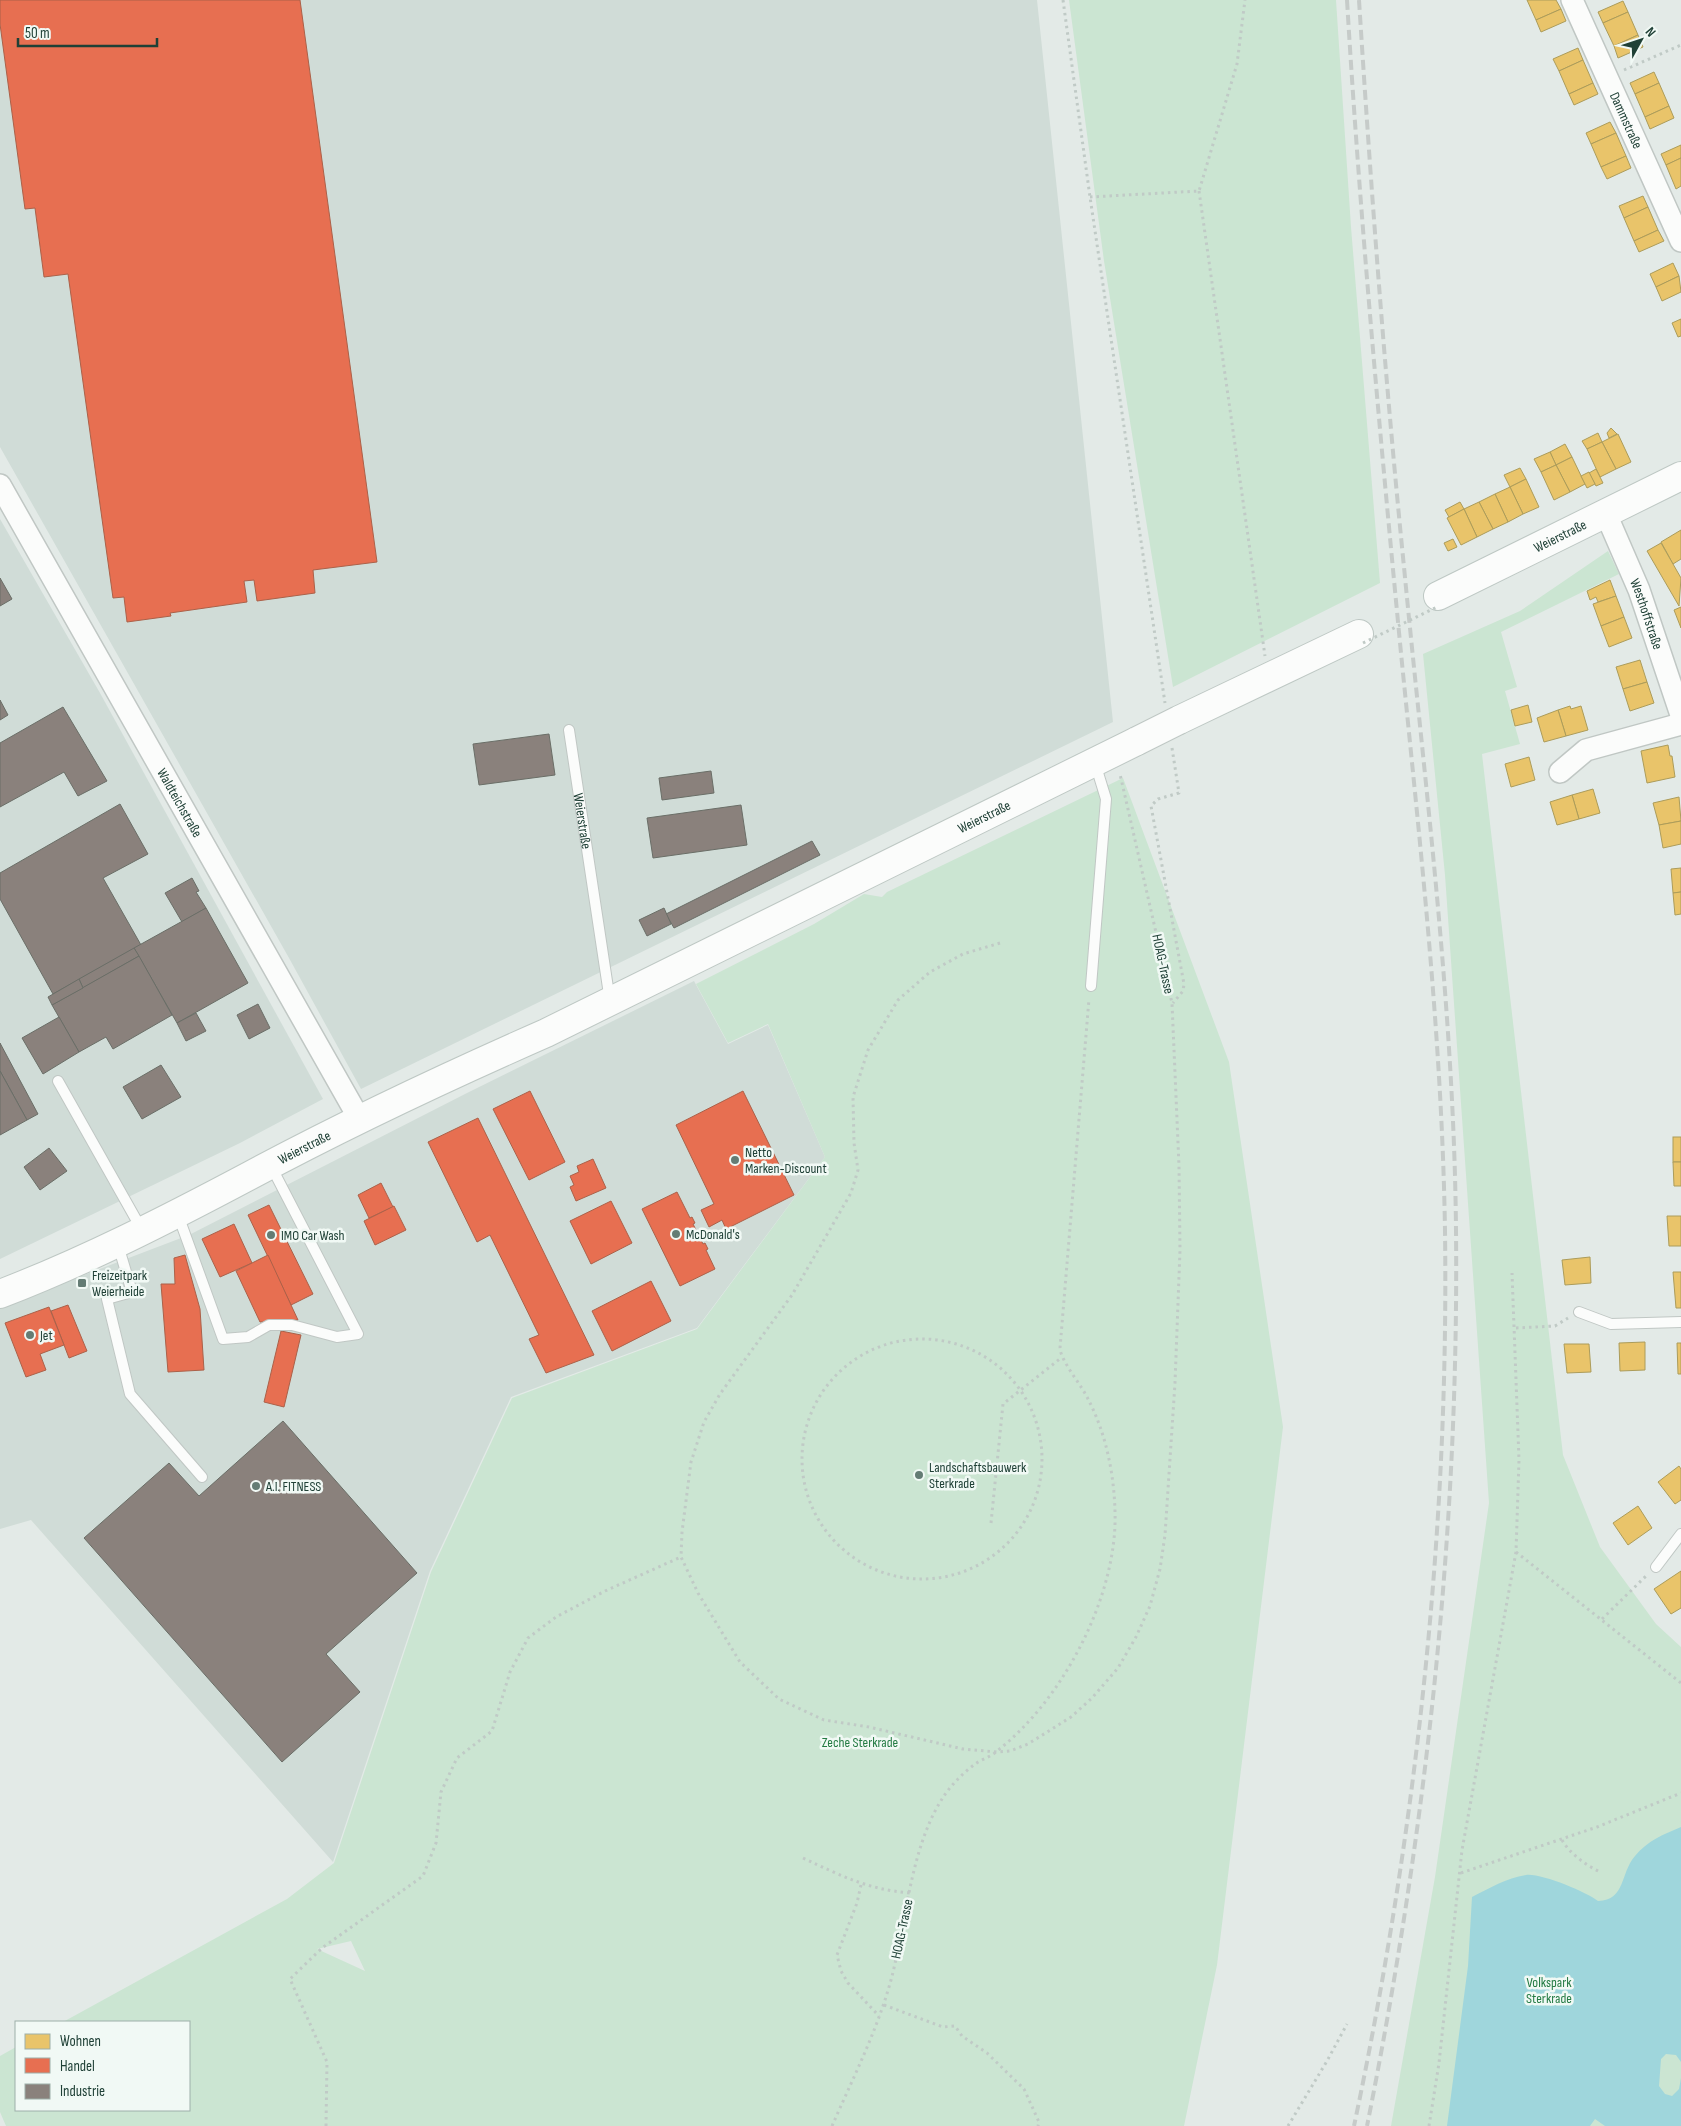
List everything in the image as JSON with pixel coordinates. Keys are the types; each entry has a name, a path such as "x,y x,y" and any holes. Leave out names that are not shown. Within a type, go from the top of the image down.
{"main road":[{"name":"Weierstraße","path":"1438,601 1681,476"},
{"name":"Weierstraße","path":"0,1294 75,1264 118,1244 360,1120 476,1063 546,1033 610,1002 1172,723 1268,677 1361,638"}],"street":[{"name":"Dammstraße","path":"1572,0 1681,241"},
{"name":"Waldteichstraße","path":"0,486 360,1120"},
{"name":"Westhoffstraße","path":"1606,514 1639,590 1681,715"},
{"path":"1560,772 1586,750 1681,724"}],"lane":[{"name":"Weierstraße","path":"569,730 610,1002"},
{"path":"1091,986 1106,799 1115,751"},
{"path":"58,1081 142,1232"},
{"path":"178,1214 223,1339 248,1338 269,1325 292,1325 337,1337 358,1334 270,1165"},
{"path":"118,1244 132,1292 107,1299 130,1394 202,1478"},
{"path":"1579,1312 1611,1324 1681,1322"},
{"path":"1656,1567 1681,1534"}],"path":[{"path":"1063,0 1090,197 1172,723"},
{"path":"1245,0 1237,64 1199,191 1268,677"},
{"path":"1608,77 1681,45"},
{"path":"1090,197 1199,191"},
{"path":"1361,638 1438,601"},
{"name":"HOAG-Trasse","path":"1172,723 1179,793 1153,801 1151,806 1184,984 1183,991 1172,1003"},
{"name":"HOAG-Trasse","path":"1115,751 1172,1003"},
{"path":"1000,944 963,954 930,972 898,1000 868,1050 853,1096 858,1170 851,1193 792,1295 720,1394 704,1422 691,1462 682,1532 682,1557 698,1594 740,1662 779,1699 824,1720 869,1727 963,1749 997,1752 1010,1751 1048,1734 1092,1698 1118,1668 1136,1637 1150,1606 1160,1569 1169,1492 1180,1250 1179,1166 1172,1003"},
{"path":"997,1752 1045,1701 1078,1652 1095,1614 1109,1569 1113,1546 1115,1511 1111,1472 1103,1434 1090,1402 1074,1373 1061,1358 1061,1325 1091,986"},
{"path":"1429,2126 1439,2063 1462,1850 1516,1552 1519,1460 1516,1328 1512,1273"},
{"path":"1516,1328 1555,1326 1579,1312"},
{"path":"933,1339 964,1346 996,1364 1020,1391 1035,1424 1041,1451 1041,1478 1034,1507 1016,1536 994,1556 964,1573 926,1576 895,1575 864,1565 838,1547 822,1530 806,1499 799,1474 802,1446 812,1410 836,1379 859,1358 892,1340 933,1339"},
{"path":"991,1523 1003,1404 1061,1358"},
{"path":"1516,1552 1681,1683"},
{"path":"326,2126 327,2062 290,1979 322,1948 423,1876 436,1843 441,1792 457,1758 492,1731 510,1672 528,1638 556,1617 605,1591 682,1557"},
{"path":"1602,1620 1656,1567"},
{"name":"HOAG-Trasse","path":"832,2126 884,2005 910,1893 931,1821 942,1799 958,1779 976,1763 997,1752"},
{"path":"1460,1874 1562,1840 1681,1794"},
{"path":"1562,1840 1588,1866 1600,1872"},
{"path":"803,1858 861,1885 882,1890 910,1893"},
{"path":"861,1885 857,1903 837,1955 841,1971 848,1983 879,2016"},
{"path":"884,2005 944,2028 955,2026 962,2036 987,2053 1024,2089 1039,2122 1038,2126"},
{"path":"1288,2126 1347,2024"}],"shaded area":[{"path":"0,0 1037,0 1113,722 361,1089 0,447"},
{"path":"0,519 100,693 323,1099 240,1143 0,1259"},
{"path":"694,981 728,1044 768,1025 825,1157 697,1328 511,1397 430,1571 333,1862 31,1520 0,1529 0,1307 189,1235 467,1093"}],"green space":[{"path":"1069,0 1336,0 1351,227 1380,583 1173,687 1104,261"},
{"name":"Volkspark Sterkrade","path":"1608,551 1619,574 1501,632 1517,687 1505,691 1520,744 1482,754 1563,1455 1600,1547 1656,1624 1681,1647 1681,2126 1391,2126 1435,1877 1489,1503 1445,875 1423,654 1520,611"},
{"name":"Zeche Sterkrade","path":"1123,778 1229,1062 1283,1427 1217,1965 1184,2126 6,2126 0,2112 0,2056 15,2048 15,2111 190,2111 190,2021 65,2021 287,1899 334,1863 431,1572 512,1398 697,1329 825,1157 768,1024 728,1043 696,984 814,924 864,894 882,897 887,892","holes":["351,1941 365,1971 317,1949"]}],"water":[{"path":"1681,1827 1681,2062 1676,2055 1666,2054 1661,2059 1659,2086 1665,2094 1672,2096 1679,2089 1681,2078 1681,2126 1605,2126 1595,2119 1590,2126 1447,2126 1468,1966 1472,1897 1505,1881 1519,1876 1533,1875 1563,1884 1598,1901 1607,1899 1618,1891 1630,1863 1645,1846 1656,1838"}],"building: Wohnen":[{"path":"1527,0 1556,0 1561,9 1536,20"},
{"path":"1623,1 1628,12 1603,23 1598,12"},
{"path":"1561,9 1566,21 1541,32 1536,20"},
{"path":"1628,12 1638,35 1614,46 1603,23"},
{"path":"1638,35 1643,47 1618,58 1614,46"},
{"path":"1578,48 1583,60 1559,71 1553,59"},
{"path":"1583,60 1593,83 1569,94 1559,71"},
{"path":"1654,72 1659,83 1635,94 1630,83"},
{"path":"1593,83 1598,94 1574,105 1569,94"},
{"path":"1659,83 1669,106 1645,117 1635,94"},
{"path":"1669,106 1674,118 1650,129 1645,117"},
{"path":"1610,122 1616,133 1591,144 1586,133"},
{"path":"1616,133 1626,156 1601,167 1591,144"},
{"path":"1681,145 1681,158 1666,165 1661,154"},
{"path":"1626,156 1631,168 1607,179 1601,167"},
{"path":"1681,158 1681,186 1676,189 1666,165"},
{"path":"1643,196 1648,207 1624,218 1619,206"},
{"path":"1648,207 1658,230 1634,241 1624,218"},
{"path":"1658,230 1664,241 1639,252 1634,241"},
{"path":"1673,263 1679,276 1656,287 1650,274"},
{"path":"1679,276 1681,292 1662,301 1656,287"},
{"path":"1681,319 1681,336 1678,337 1672,323"},
{"path":"1611,428 1617,434 1609,438 1607,433"},
{"path":"1598,433 1602,442 1587,449 1582,441"},
{"path":"1618,434 1631,462 1616,469 1602,442"},
{"path":"1602,442 1616,469 1600,477 1587,449"},
{"path":"1565,444 1572,457 1556,465 1550,452"},
{"path":"1550,452 1556,465 1541,472 1534,459"},
{"path":"1572,457 1585,484 1570,492 1556,465"},
{"path":"1556,465 1570,492 1554,500 1541,472"},
{"path":"1520,468 1526,479 1510,487 1504,475"},
{"path":"1596,469 1603,483 1596,486 1589,473"},
{"path":"1589,472 1595,484 1587,488 1581,476"},
{"path":"1526,479 1539,507 1523,514 1510,487"},
{"path":"1510,487 1523,514 1508,522 1495,494"},
{"path":"1495,494 1508,522 1493,529 1479,502"},
{"path":"1460,502 1464,509 1449,517 1445,510"},
{"path":"1479,502 1493,529 1477,537 1464,509"},
{"path":"1464,509 1477,537 1461,545 1447,518"},
{"path":"1681,530 1681,559 1673,564 1661,542"},
{"path":"1453,539 1457,547 1448,551 1444,543"},
{"path":"1661,543 1681,578 1679,606 1647,551"},
{"path":"1610,580 1616,596 1598,602 1596,597 1590,600 1587,591"},
{"path":"1616,596 1624,617 1601,626 1593,604"},
{"path":"1681,607 1681,628 1674,610"},
{"path":"1624,617 1632,638 1609,647 1601,626"},
{"path":"1640,660 1647,682 1623,689 1616,667"},
{"path":"1647,682 1654,703 1630,711 1623,689"},
{"path":"1528,705 1532,722 1515,726 1511,710"},
{"path":"1570,706 1571,709 1581,706 1588,730 1566,736 1558,710"},
{"path":"1558,710 1566,736 1544,742 1537,718"},
{"path":"1668,745 1670,756 1672,756 1675,777 1647,783 1641,751"},
{"path":"1529,757 1535,780 1511,787 1505,764"},
{"path":"1593,789 1600,813 1579,819 1572,795"},
{"path":"1572,795 1579,819 1557,825 1550,802"},
{"path":"1679,797 1681,821 1659,825 1653,803"},
{"path":"1681,821 1681,844 1663,848 1659,825"},
{"path":"1681,868 1681,892 1673,893 1671,869"},
{"path":"1681,892 1681,914 1675,915 1673,893"},
{"path":"1673,1137 1681,1137 1681,1162 1673,1162"},
{"path":"1673,1162 1681,1162 1681,1186 1674,1186"},
{"path":"1667,1216 1681,1216 1681,1246 1669,1246"},
{"path":"1590,1257 1591,1283 1565,1285 1562,1260"},
{"path":"1673,1272 1681,1272 1681,1308 1676,1308"},
{"path":"1645,1342 1645,1370 1620,1371 1619,1343"},
{"path":"1677,1343 1681,1343 1681,1374 1678,1374"},
{"path":"1564,1344 1589,1344 1591,1372 1567,1373"},
{"path":"1679,1466 1681,1469 1681,1500 1675,1504 1658,1482"},
{"path":"1638,1506 1652,1528 1628,1545 1613,1523"},
{"path":"1681,1571 1681,1608 1671,1614 1654,1589"}],"building: Handel":[{"path":"0,0 300,0 377,562 313,570 315,593 257,601 254,580 244,581 247,602 170,613 171,616 127,622 124,597 113,598 68,274 44,277 35,208 25,209 0,24"},
{"path":"530,1091 565,1162 529,1180 493,1109"},
{"name":"Netto Marken-Discount","path":"743,1091 794,1195 726,1229 722,1220 709,1227 701,1210 714,1204 676,1125"},
{"path":"478,1118 594,1355 546,1373 529,1339 539,1335 490,1235 477,1242 428,1142"},
{"path":"593,1159 606,1188 576,1201 570,1187 574,1185 570,1176 579,1172 577,1166"},
{"path":"381,1183 393,1207 369,1218 358,1195"},
{"name":"McDonald's","path":"677,1192 690,1218 692,1217 695,1223 693,1224 703,1244 705,1243 708,1249 706,1250 715,1269 680,1286 642,1209"},
{"path":"611,1201 632,1243 591,1264 570,1221"},
{"name":"IMO Car Wash","path":"269,1205 313,1294 291,1305 248,1215"},
{"path":"394,1206 406,1230 375,1245 364,1221"},
{"path":"234,1224 252,1263 220,1277 202,1239"},
{"path":"185,1255 200,1309 204,1370 168,1372 161,1284 175,1284 174,1258"},
{"path":"268,1255 298,1320 260,1322 236,1271"},
{"path":"651,1281 671,1321 612,1351 592,1311"},
{"path":"68,1305 87,1351 69,1358 51,1311"},
{"path":"49,1307 64,1345 40,1354 46,1370 26,1377 5,1323"},
{"path":"281,1331 301,1335 284,1407 264,1402"}],"building: Industrie":[{"path":"0,578 12,599 0,606"},
{"path":"0,700 8,715 0,720"},
{"path":"63,707 107,781 78,796 64,772 0,807 0,743"},
{"path":"549,734 555,775 479,785 473,744"},
{"path":"711,771 714,793 662,800 659,778"},
{"path":"120,804 148,854 103,878 141,945 53,994 0,899 0,873"},
{"path":"741,805 747,845 653,858 647,818"},
{"path":"812,841 820,855 674,928 666,914"},
{"path":"192,878 199,891 196,892 206,908 182,922 165,893"},
{"path":"206,908 248,983 177,1023 134,948"},
{"path":"664,908 671,924 647,936 639,920"},
{"path":"134,948 139,956 83,988 79,979"},
{"path":"139,956 172,1015 113,1049 106,1037 79,1052 52,1005"},
{"path":"79,979 83,988 52,1005 48,997"},
{"path":"258,1004 270,1028 249,1039 237,1015"},
{"path":"196,1013 206,1031 186,1041 177,1023"},
{"path":"59,1017 79,1052 43,1074 22,1038"},
{"path":"0,1043 38,1114 27,1120 0,1071"},
{"path":"161,1065 181,1097 142,1119 123,1087"},
{"path":"0,1071 27,1120 0,1135"},
{"path":"49,1148 67,1171 40,1190 24,1167"},
{"path":"283,1421 417,1573 326,1654 360,1692 282,1762 84,1538 169,1463 199,1496"}],"railway":[{"path":"1347,0 1371,326 1435,1013 1440,1086 1445,1231 1445,1344 1441,1456 1424,1681 1411,1793 1395,1904 1354,2126"},
{"path":"1359,0 1391,425 1444,981 1450,1064 1456,1230 1452,1456 1435,1681 1406,1904 1367,2126"}],"place":[{"name":"Netto Marken-Discount","path":"735,1160"},
{"name":"McDonald's","path":"676,1234"},
{"name":"IMO Car Wash","path":"271,1235"},
{"name":"Freizeitpark Weierheide","path":"82,1283"},
{"name":"Jet","path":"30,1335"},
{"name":"Landschaftsbauwerk Sterkrade","path":"919,1475"},
{"name":"A.I. FITNESS","path":"256,1486"}]}
